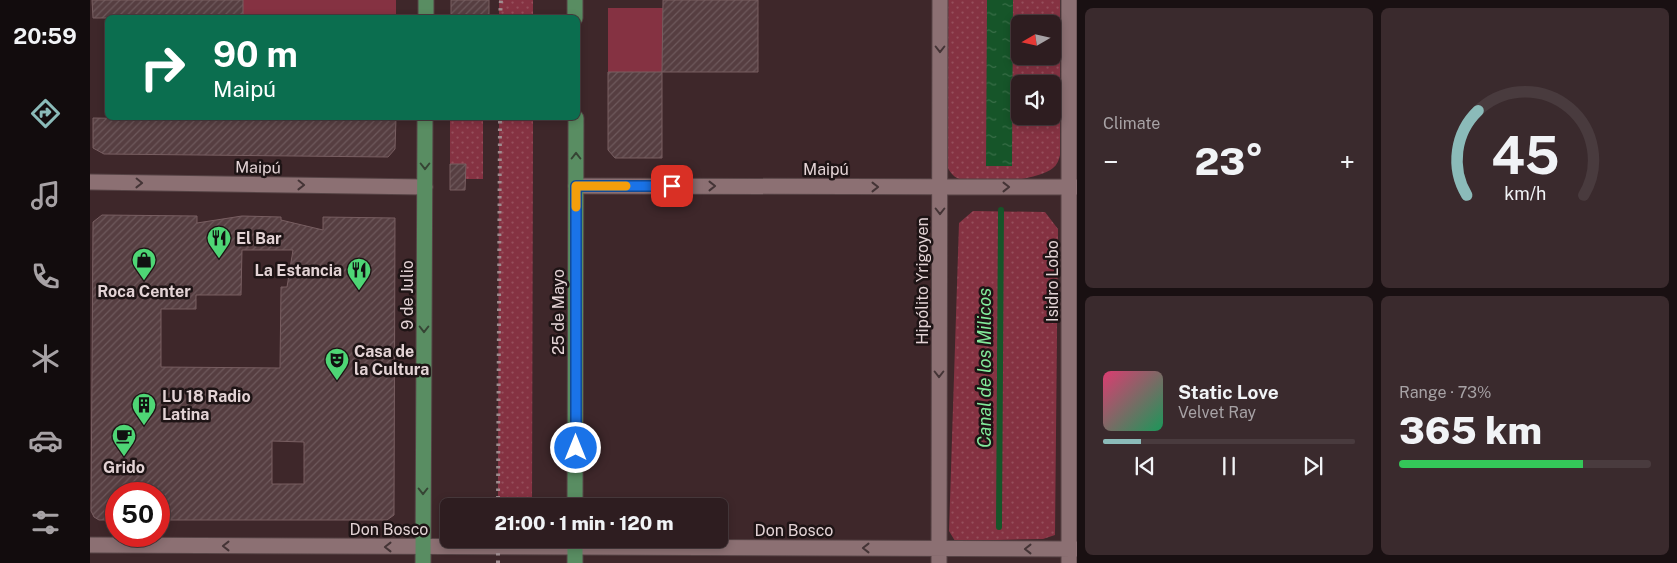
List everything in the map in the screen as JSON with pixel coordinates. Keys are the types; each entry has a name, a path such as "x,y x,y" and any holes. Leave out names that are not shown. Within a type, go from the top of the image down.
{"main road":[{"path":"426,0 426,15"},
{"path":"575,0 575,15"},
{"name":"9 de Julio","path":"423,563 425,120"},
{"name":"25 de Mayo","path":"575,498 576,120"},
{"path":"575,548 575,563"}],"street":[{"name":"Hipólito Yrigoyen","path":"939,556 940,0"},
{"name":"Isidro Lobo","path":"1069,0 1073,188 1072,554"},
{"name":"Maipú","path":"90,182 425,187"},
{"name":"Maipú","path":"576,186 1073,188"},
{"name":"Don Bosco","path":"90,545 440,547"},
{"name":"Don Bosco","path":"715,548 939,556 1072,554"}],"shaded area":[{"path":"243,0 396,0 396,15 243,15"},
{"path":"499,0 533,0 533,15 499,15"},
{"path":"946,0 1060,0 1060,15 1011,15 1011,65 1060,65 1060,75 1011,75 1011,125 1060,125 1060,155 1056,165 1045,173 1006,181 965,181 951,173 945,163"},
{"path":"608,8 663,8 662,72 608,72"},
{"path":"450,120 483,120 483,179 465,179 450,164"},
{"path":"499,120 533,120 532,498 498,498"},
{"path":"973,211 1045,212 1058,229 1055,535 1043,539 955,541 949,531 959,223"}],"water":[{"path":"987,0 1013,0 1013,15 1011,15 1012,166 986,166"}],"building":[{"path":"92,0 243,0 243,15 105,15 105,18 93,18"},
{"path":"451,0 489,0 489,15 451,15"},
{"path":"663,0 758,0 758,72 662,72"},
{"path":"608,72 662,72 662,158 615,158 608,150"},
{"path":"93,118 105,118 105,120 396,120 395,149 388,157 104,154 93,148"},
{"path":"450,164 466,164 465,190 450,190"},
{"path":"102,215 197,216 197,223 242,216 281,217 281,220 323,230 323,217 395,218 394,515 387,520 170,520 170,482 105,482 105,520 99,520 94,517 91,511 93,222","holes":["242,250 293,250 287,287 281,287 280,368 161,367 161,309 196,309 196,295 241,295","272,441 304,442 304,484 272,484"]}],"waterway":[{"name":"Canal de los Milicos","path":"999,527 1001,210"}],"railway":[{"path":"500,15 501,0"},
{"path":"498,498 500,120"},
{"path":"498,548 498,563"}],"slow traffic":[{"path":"576,207 576,186 626,186"}],"place":[{"name":"El Bar","path":"219,259"},
{"name":"Roca Center","path":"144,281"},
{"name":"La Estancia","path":"359,291"},
{"name":"Casa de la Cultura","path":"337,381"},
{"name":"LU 18 Radio Latina","path":"144,426"},
{"name":"Grido","path":"124,457"}],"route":[{"path":"576,448 576,186 672,186"}]}
